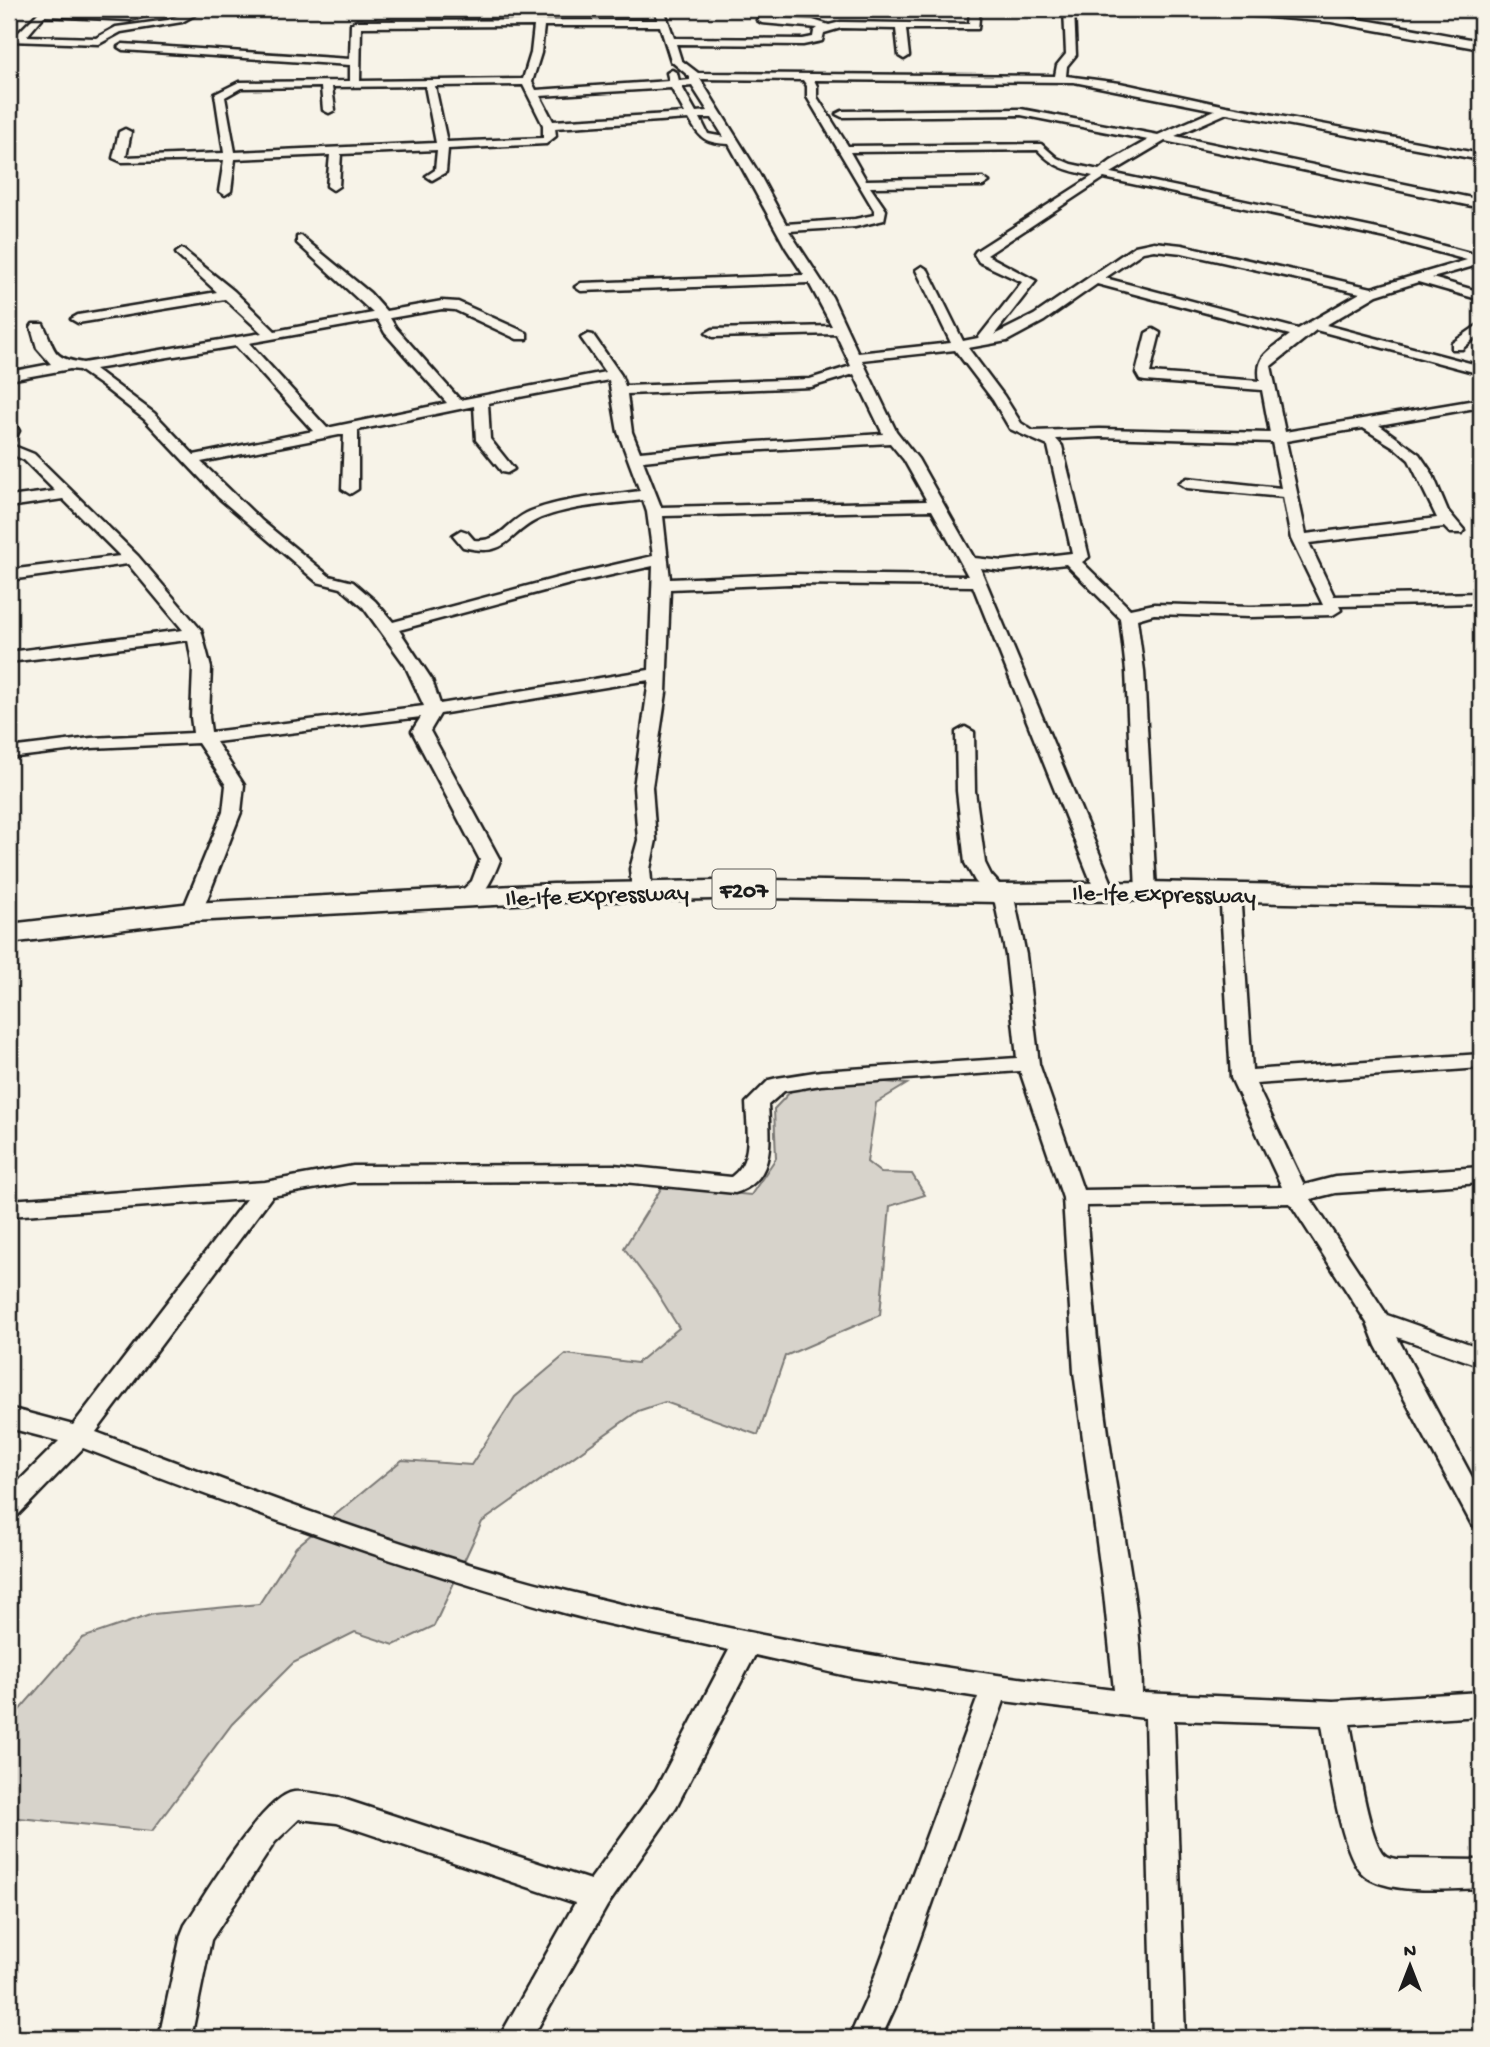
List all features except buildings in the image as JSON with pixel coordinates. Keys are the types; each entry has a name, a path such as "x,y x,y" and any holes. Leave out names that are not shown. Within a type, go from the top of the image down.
{"main road":[{"path":"1220,9 1331,18 1481,45"},
{"name":"Ile-Ife Expressway","path":"9,948 151,931 642,892 767,889 1231,906 1481,907"},
{"name":"Ile-Ife Expressway","path":"9,934 192,912 463,899 522,902 722,902 1002,898 1105,891 1481,898"}],"street":[{"path":"14,38 41,13 130,17 163,9"},
{"path":"14,38 99,41 107,32 167,24 190,16 200,9"},
{"path":"669,41 803,42 818,38 819,31 841,25 974,27 975,9"},
{"path":"1060,78 1062,65 1070,55 1069,9"},
{"path":"355,83 356,24 539,24 660,16 676,61 695,80 811,279 825,297 889,432 911,459 979,580 1105,891"},
{"path":"762,20 813,23 827,28"},
{"path":"527,82 537,52 539,24"},
{"path":"901,26 904,56"},
{"path":"123,47 355,62"},
{"path":"676,61 671,76 704,136 710,140 732,141"},
{"path":"534,93 675,85 695,80 1060,78 1120,86 1226,109 1481,157"},
{"path":"781,228 855,223 880,217 880,210 812,97 813,86 808,79"},
{"path":"429,82 442,147 443,167 432,176"},
{"path":"225,191 230,156 219,96 239,85 527,82"},
{"path":"125,132 119,158 126,160 546,141 550,135 549,125 527,82"},
{"path":"326,84 328,110"},
{"path":"982,342 1030,281 983,259 980,254 989,245 1059,205 1115,163 1161,138 1226,109"},
{"path":"842,114 1021,112 1481,204"},
{"path":"549,125 716,114"},
{"path":"845,150 897,146 1033,146 1041,148 1059,164 1387,234 1481,260"},
{"path":"333,186 336,150"},
{"path":"862,184 983,182"},
{"path":"301,240 382,314 390,330 457,405"},
{"path":"191,460 481,400 616,383 811,383 857,362 982,342 1016,332 1139,249 1165,246 1372,292"},
{"path":"182,253 271,334"},
{"path":"1128,617 1141,610 1154,609 1333,610 1299,539 1264,366 1267,360 1300,334 1372,292 1481,260"},
{"path":"922,270 959,346 999,399 1015,426 1030,435 1052,442 1055,446 1081,552 1080,557 1071,560 1003,566 968,562"},
{"path":"581,287 811,279"},
{"path":"1093,279 1300,334"},
{"path":"1420,279 1481,296"},
{"path":"78,319 229,294"},
{"path":"9,376 239,341 442,305 457,306 522,336"},
{"path":"1315,326 1481,370"},
{"path":"38,327 44,348 58,363 76,366 149,416 223,494 257,524 323,579 346,585 369,604 390,628 423,680 434,710"},
{"path":"1457,346 1481,327"},
{"path":"713,333 842,330"},
{"path":"1153,333 1144,377 1197,383 1267,386"},
{"path":"588,338 616,383 625,432 655,512 661,559 657,693 643,787 648,840 640,869 642,892"},
{"path":"239,341 323,433"},
{"path":"481,400 483,440 507,469"},
{"path":"1030,435 1100,433 1277,438 1481,403"},
{"path":"1299,539 1452,527 1425,472 1413,455 1366,423"},
{"path":"9,425 12,431 9,438"},
{"path":"350,489 351,429"},
{"path":"636,457 727,448 895,439"},
{"path":"9,448 29,457 132,559 195,634 202,668 200,717 203,737 235,785 232,811 192,912"},
{"path":"1187,483 1289,493"},
{"path":"9,502 66,494"},
{"path":"461,535 469,544 490,545 509,537 527,519 570,506 649,495"},
{"path":"655,512 937,505"},
{"path":"9,575 132,559"},
{"path":"390,628 567,580 661,559"},
{"path":"1071,560 1128,617 1135,671 1146,891"},
{"path":"662,584 790,579 979,580"},
{"path":"1330,601 1481,598"},
{"path":"9,657 195,634"},
{"path":"9,753 91,743 285,731 656,674"},
{"path":"434,710 421,731 490,860 481,883 463,899"},
{"path":"965,732 966,791 975,863 982,877 1002,898 1016,955 1028,1064 1074,1198 1086,1372 1128,1671 1128,1703"},
{"path":"1231,906 1242,1078 1297,1195 1378,1321 1388,1346 1481,1518"},
{"path":"1242,1078 1481,1061"},
{"path":"9,1208 265,1190 367,1174 614,1173 735,1185 752,1173 759,1147 757,1103 777,1086 821,1078 1028,1064"},
{"path":"1074,1198 1297,1195 1335,1185 1481,1175"},
{"path":"9,1508 79,1436 265,1190"},
{"path":"1378,1321 1481,1357"},
{"path":"9,1418 79,1436 241,1498 398,1552 566,1602 852,1665 995,1688 1159,1707 1334,1713 1481,1704"},
{"path":"514,2038 596,1896 666,1798 747,1643"},
{"path":"866,2038 995,1688"},
{"path":"1159,1707 1168,2038"},
{"path":"1334,1713 1358,1834 1368,1861 1391,1871 1481,1874"},
{"path":"175,2038 196,1935 264,1833 293,1805 337,1810 596,1896"}],"shaded area":[{"path":"865,1080 907,1084 876,1103 867,1162 881,1173 912,1174 925,1195 890,1206 880,1315 785,1356 758,1435 665,1402 638,1411 482,1522 434,1626 394,1645 355,1632 293,1663 232,1724 152,1831 9,1817 9,1733 15,1715 82,1638 153,1614 259,1604 296,1547 402,1460 471,1465 515,1397 566,1354 637,1363 679,1328 624,1248 662,1187 751,1195 776,1158 774,1109 792,1090"}]}
